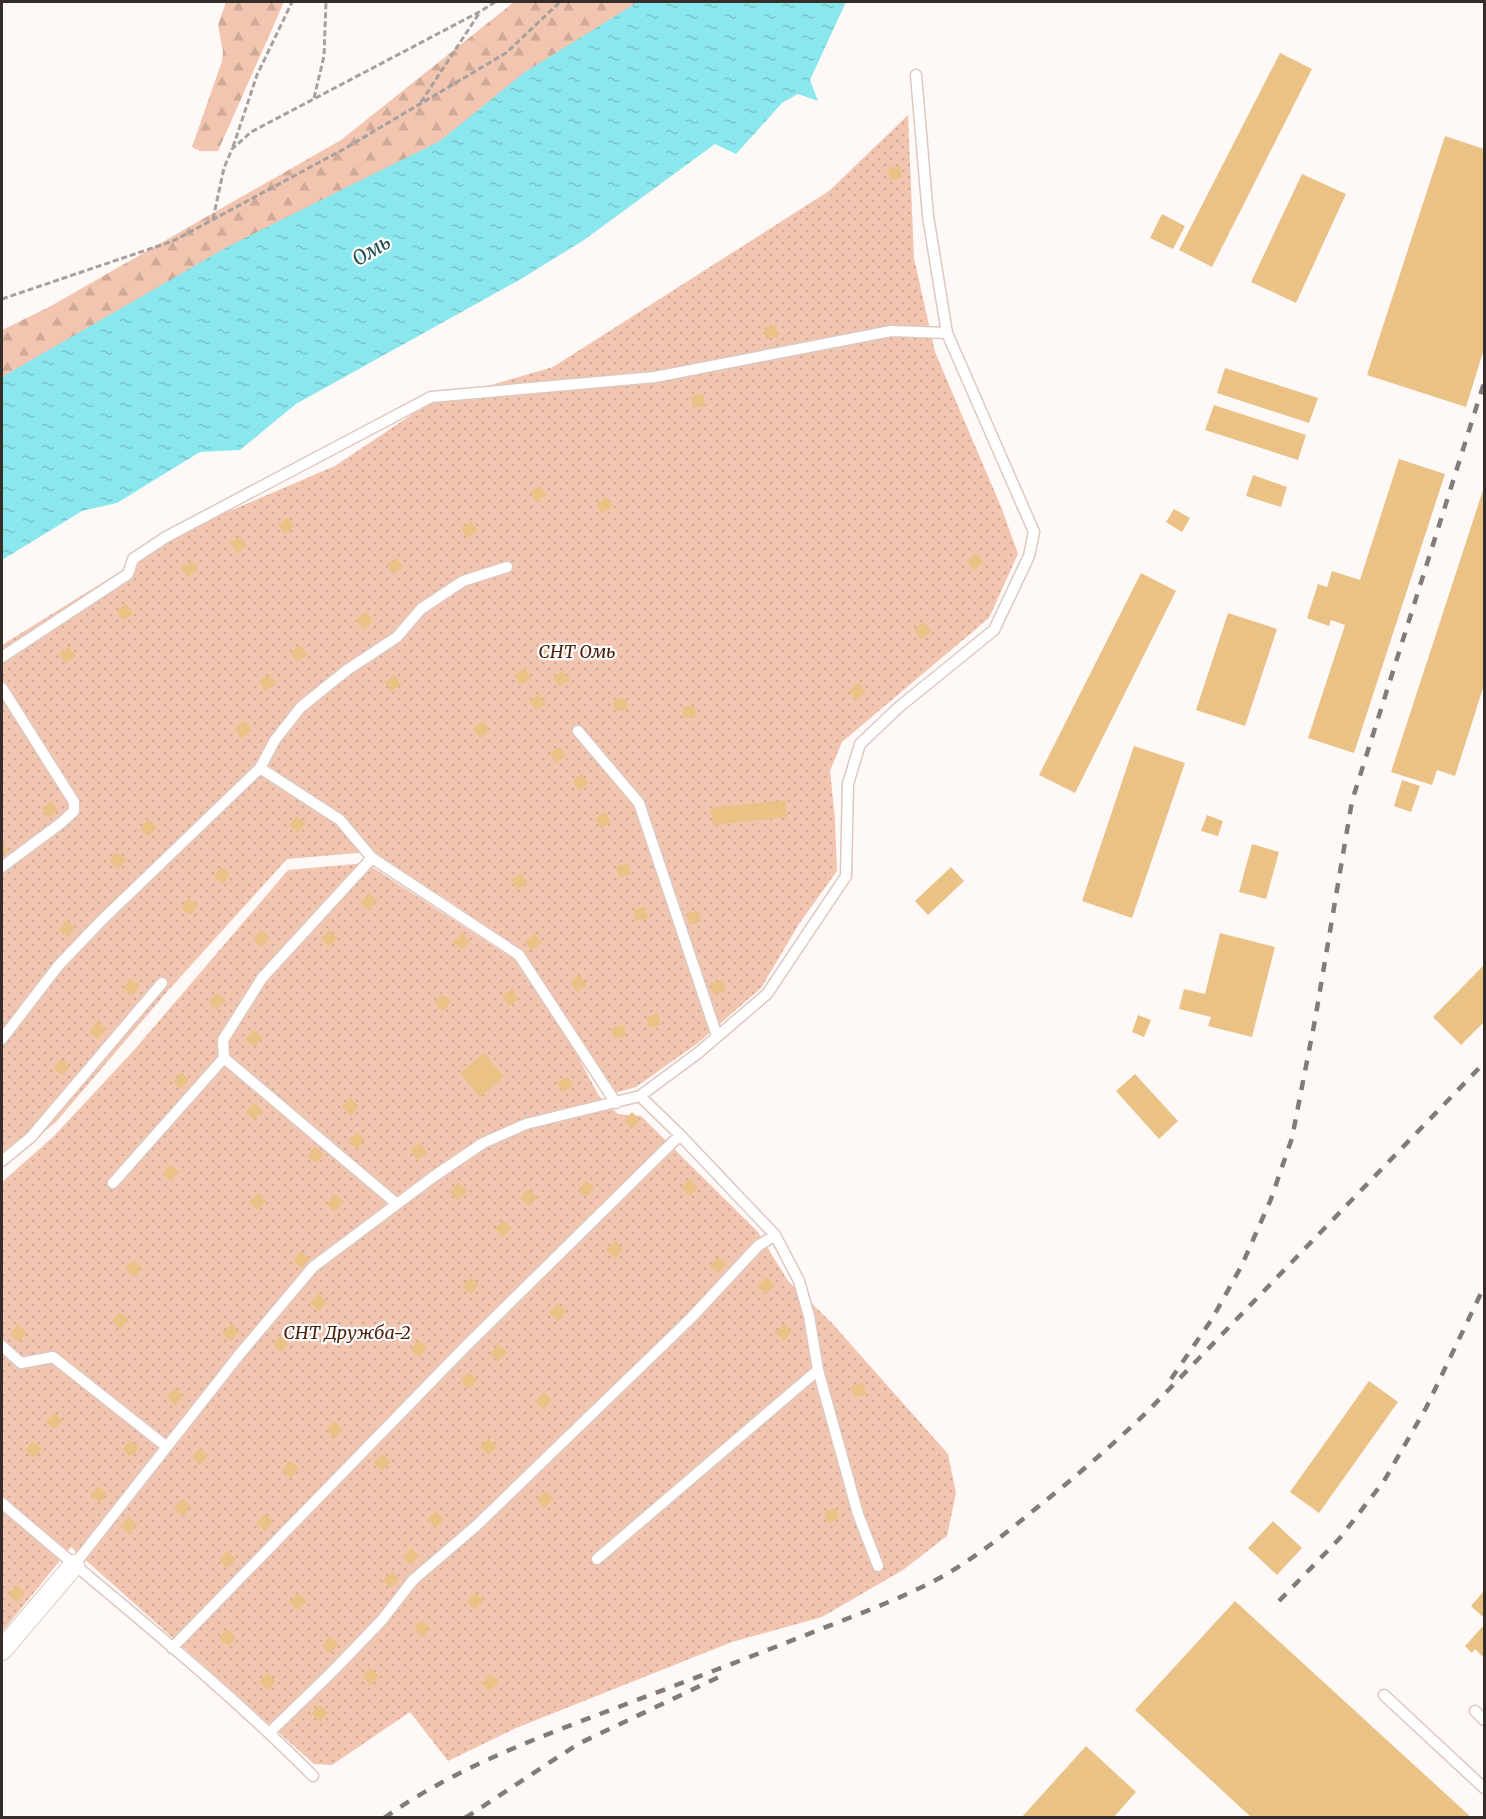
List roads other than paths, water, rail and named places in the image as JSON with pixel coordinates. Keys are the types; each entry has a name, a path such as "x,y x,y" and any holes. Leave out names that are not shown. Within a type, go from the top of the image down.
{"street":[{"path":"2,1650 74,1565"}],"lane":[{"path":"74,1565 239,1355 313,1267 433,1177 483,1143 526,1124 640,1096 767,994 846,876 848,784 860,744 899,707 994,630 1029,556 1034,532 947,333 928,216 916,75"},
{"path":"2,657 129,574 133,559 166,537 431,397 655,376 891,332 947,333"},
{"path":"2,1039 72,951 260,768 275,740 301,707 346,670 397,637 421,609 463,581 507,567"},
{"path":"2,688 74,802 74,811 2,867"},
{"path":"578,731 639,803 717,1036"},
{"path":"260,768 340,820 372,858 519,955 616,1103"},
{"path":"113,1183 224,1058 223,1040 262,978 372,858"},
{"path":"2,1161 32,1137 162,983"},
{"path":"224,1058 397,1204"},
{"path":"640,1096 775,1235 799,1281 809,1316 818,1370 858,1514 878,1566"},
{"path":"172,1648 465,1347 680,1135"},
{"path":"270,1732 382,1620 413,1580 476,1526 691,1318 758,1246 775,1235"},
{"path":"2,1346 21,1363 53,1357 167,1447"},
{"path":"597,1558 818,1370"},
{"path":"2,1503 74,1565 128,1607 270,1732 313,1776"},
{"path":"1384,1695 1485,1788"},
{"path":"1475,1711 1485,1720"}],"water":[{"name":"Омь","path":"638,2 846,2 810,80 818,101 798,94 782,103 736,154 715,144 584,240 521,279 296,404 240,450 200,452 117,503 82,511 2,560 2,377 229,246 440,141 525,72"}],"railway":[{"path":"1171,1379 1212,1319 1242,1265 1271,1199 1292,1138 1315,1020 1352,801 1484,383"},
{"path":"384,1818 435,1786 489,1759 887,1603 940,1577 968,1560 1064,1486 1150,1409 1484,1063"},
{"path":"1279,1601 1339,1539 1384,1481 1426,1408 1484,1287"},
{"path":"465,1818 578,1744 719,1677"}],"park label":[{"name":"СНТ Омь","path":"577,651"},
{"name":"СНТ Дружба-2","path":"347,1332"}]}
